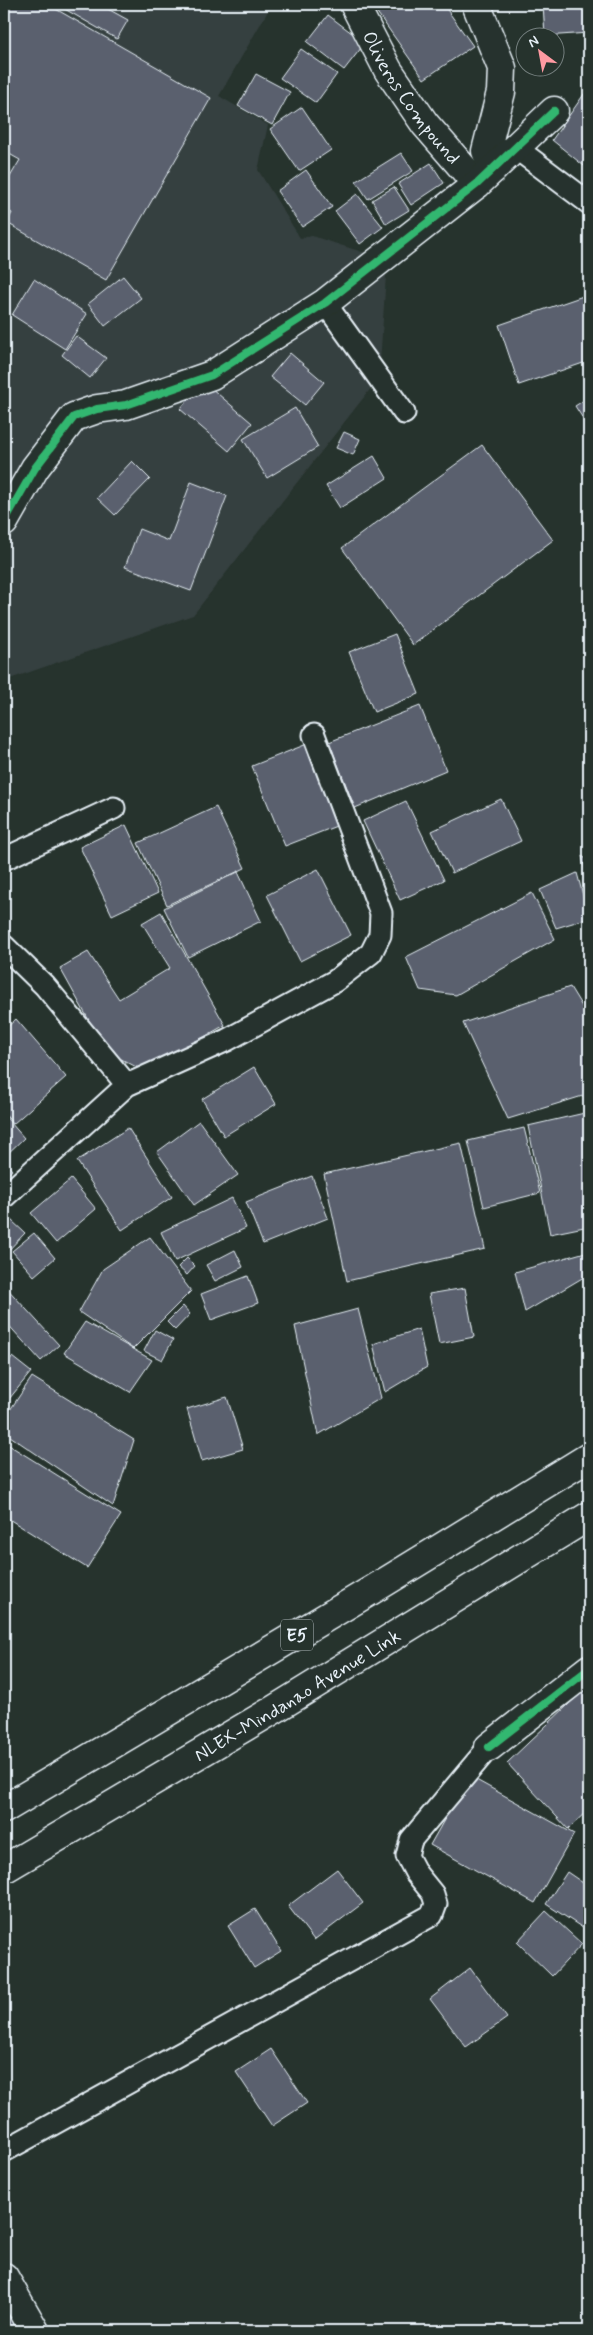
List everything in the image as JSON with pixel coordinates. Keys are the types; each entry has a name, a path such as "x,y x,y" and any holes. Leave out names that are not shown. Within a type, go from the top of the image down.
{"main road":[{"name":"Oliveros Compound","path":"354,4 388,70 425,124 485,177"},
{"name":"Oliveros Compound","path":"476,4 502,68 501,92 486,151 485,177"},
{"path":"4,522 36,468 74,417 97,409 126,405 212,375 325,303 485,177 554,111"},
{"name":"E5","path":"4,1809 372,1590 589,1457"},
{"name":"NLEX-Mindanao Avenue Link","path":"4,1869 275,1708 589,1516"},
{"path":"489,1746 589,1670"},
{"path":"4,1877 58,1836"},
{"path":"4,2277 35,2331"}],"lane":[{"path":"516,148 589,203"},
{"path":"325,303 404,413"},
{"path":"4,1197 127,1085 227,1040 335,981 371,953 380,935 381,913 314,735"},
{"path":"4,859 114,808"},
{"path":"4,946 45,986 127,1085"},
{"path":"4,2152 432,1915 436,1904 433,1894 416,1873 407,1856 411,1840 489,1746"}],"shaded area":[{"path":"4,4 272,4 219,96 268,125 258,170 300,238 312,236 387,260 379,378 193,615 4,681"}],"building":[{"path":"4,4 47,4 211,98 106,280 7,223 12,213 4,209 4,187 20,160 4,151"},
{"path":"56,4 99,4 128,20 117,39"},
{"path":"387,4 443,4 473,46 424,79 376,11"},
{"path":"543,4 589,4 589,33 566,35 566,28 544,28"},
{"path":"328,15 365,43 344,70 307,42"},
{"path":"301,49 337,74 316,103 280,78"},
{"path":"256,74 290,92 272,125 238,106"},
{"path":"589,87 589,170 552,140"},
{"path":"302,107 331,150 299,171 270,129"},
{"path":"401,153 413,171 368,199 356,181"},
{"path":"431,163 444,183 411,205 398,184"},
{"path":"306,170 332,207 302,227 277,191"},
{"path":"394,187 409,210 386,224 372,200"},
{"path":"357,194 383,227 360,244 335,211"},
{"path":"123,276 141,298 105,326 88,304"},
{"path":"34,279 87,314 65,349 12,315"},
{"path":"589,294 589,361 519,385 499,325"},
{"path":"76,336 106,358 90,378 62,355"},
{"path":"290,353 324,382 305,405 270,377"},
{"path":"204,382 252,423 229,451 180,409"},
{"path":"589,397 589,428 575,406"},
{"path":"295,408 318,447 267,478 243,439"},
{"path":"344,432 360,439 353,455 336,448"},
{"path":"482,445 553,540 413,645 342,548"},
{"path":"374,456 387,478 340,508 326,486"},
{"path":"132,461 150,479 115,515 97,498"},
{"path":"191,482 227,496 191,591 125,567 139,529 169,541"},
{"path":"395,634 419,694 374,712 349,652"},
{"path":"420,706 446,770 355,808 329,742"},
{"path":"307,744 339,825 285,846 252,766"},
{"path":"501,799 521,841 452,873 432,831"},
{"path":"406,801 444,880 400,900 363,821"},
{"path":"216,807 245,868 167,905 138,843"},
{"path":"126,825 158,893 112,915 80,847"},
{"path":"582,856 589,861 589,888"},
{"path":"318,869 351,935 300,961 267,895"},
{"path":"238,872 261,921 188,957 164,908"},
{"path":"577,873 589,918 556,928 540,890"},
{"path":"532,893 555,939 456,995 420,990 406,957"},
{"path":"161,912 225,1025 144,1071 106,1051 60,968 88,952 119,999 170,968 142,923"},
{"path":"570,987 589,1018 589,1094 508,1119 463,1023"},
{"path":"16,1019 66,1077 13,1124 4,1113 4,1030"},
{"path":"254,1067 276,1104 224,1136 202,1099"},
{"path":"589,1112 589,1226 550,1234 528,1126"},
{"path":"4,1115 24,1138 4,1157"},
{"path":"199,1121 238,1175 194,1205 157,1152"},
{"path":"128,1128 172,1197 122,1230 77,1161"},
{"path":"524,1128 540,1193 484,1207 468,1141"},
{"path":"461,1143 485,1249 347,1281 324,1174"},
{"path":"4,1161 12,1170 4,1179"},
{"path":"312,1176 328,1218 263,1244 246,1202"},
{"path":"71,1179 96,1209 56,1243 31,1213"},
{"path":"232,1198 246,1228 175,1261 161,1232"},
{"path":"11,1220 25,1233 4,1255 4,1228"},
{"path":"34,1233 55,1258 34,1276 12,1251"},
{"path":"150,1237 191,1291 133,1349 79,1312 103,1269"},
{"path":"235,1250 243,1267 215,1281 206,1265"},
{"path":"589,1251 589,1274 525,1312 515,1272"},
{"path":"187,1258 195,1266 187,1275 178,1267"},
{"path":"248,1276 258,1303 211,1320 201,1294"},
{"path":"4,1285 59,1345 41,1361 4,1320"},
{"path":"465,1288 474,1337 439,1344 429,1294"},
{"path":"183,1306 190,1314 175,1330 167,1322"},
{"path":"358,1309 381,1398 318,1435 295,1326"},
{"path":"85,1322 152,1360 130,1392 64,1353"},
{"path":"419,1329 427,1367 385,1392 373,1344"},
{"path":"155,1330 173,1340 162,1360 144,1351"},
{"path":"12,1357 31,1372 5,1404 4,1368"},
{"path":"32,1377 134,1440 113,1506 4,1432 4,1419"},
{"path":"227,1397 243,1449 202,1461 187,1409"},
{"path":"4,1442 121,1515 87,1568 4,1516"},
{"path":"589,1685 589,1809 568,1829 507,1763"},
{"path":"469,1776 574,1834 535,1903 430,1845"},
{"path":"337,1869 363,1903 314,1940 288,1906"},
{"path":"567,1872 589,1887 589,1932 546,1904"},
{"path":"255,1909 281,1951 254,1968 228,1926"},
{"path":"546,1911 582,1944 552,1976 517,1942"},
{"path":"470,1968 507,2018 466,2047 430,1999"},
{"path":"271,2049 307,2103 272,2126 236,2072"},
{"path":"4,2295 18,2322 4,2330"}],"cycle path":[{"path":"4,522 35,468 74,417 97,409 126,405 212,375 325,303 477,184 554,111"},
{"path":"489,1747 589,1669"}]}
